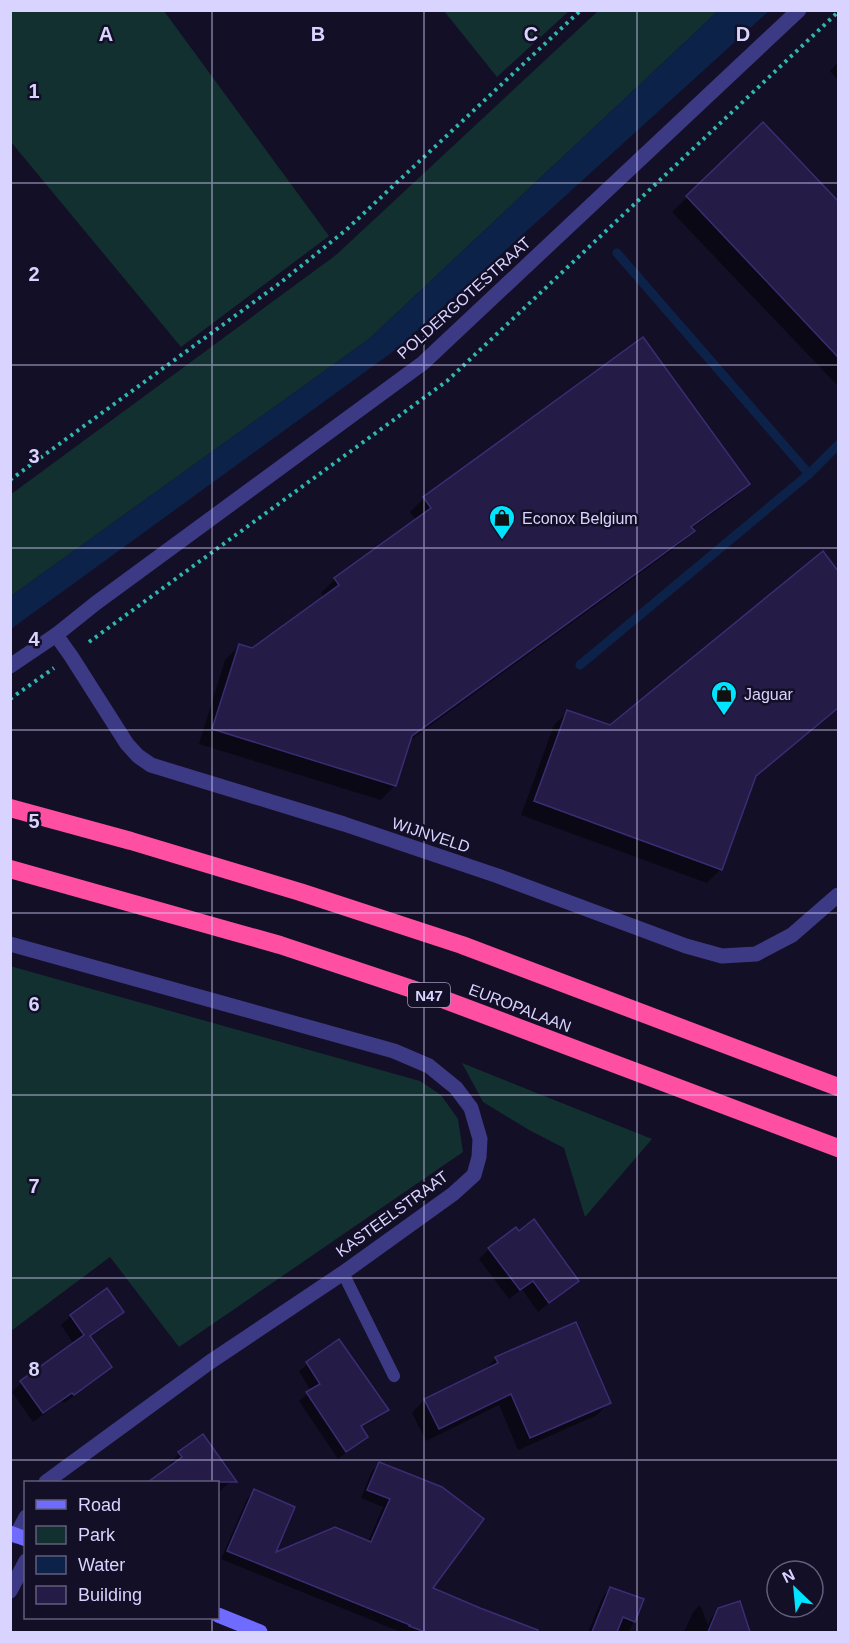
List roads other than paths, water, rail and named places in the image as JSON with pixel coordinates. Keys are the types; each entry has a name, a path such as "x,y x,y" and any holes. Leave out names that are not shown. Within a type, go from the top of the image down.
{"highway":[{"path":"10,808 131,841 300,892 462,945 838,1087"},
{"name":"EUROPALAAN","path":"10,869 280,945 445,1000 838,1148"}],"street":[{"name":"POLDERGOTESTRAAT","path":"10,666 56,635 96,603 423,363 799,10"},
{"name":"WIJNVELD","path":"56,635 127,744 151,765 344,824 498,876 686,946 722,956 756,954 792,934 838,895"},
{"name":"KASTEELSTRAAT","path":"10,944 394,1051 429,1066 456,1088 471,1108 480,1139 479,1157 474,1175 453,1194 342,1273 210,1362 47,1481"},
{"path":"17,1536 24,1521"},
{"path":"10,1591 24,1565"},
{"path":"219,1616 260,1632"}],"lane":[{"path":"342,1273 394,1376"}],"water":[{"path":"718,11 769,11 398,348 11,629 11,596 369,339"}],"waterway":[{"path":"617,253 809,474"},
{"path":"580,665 809,474 838,445"}],"place":[{"name":"Econox Belgium","path":"502,541"},
{"name":"Jaguar","path":"724,717"}]}
